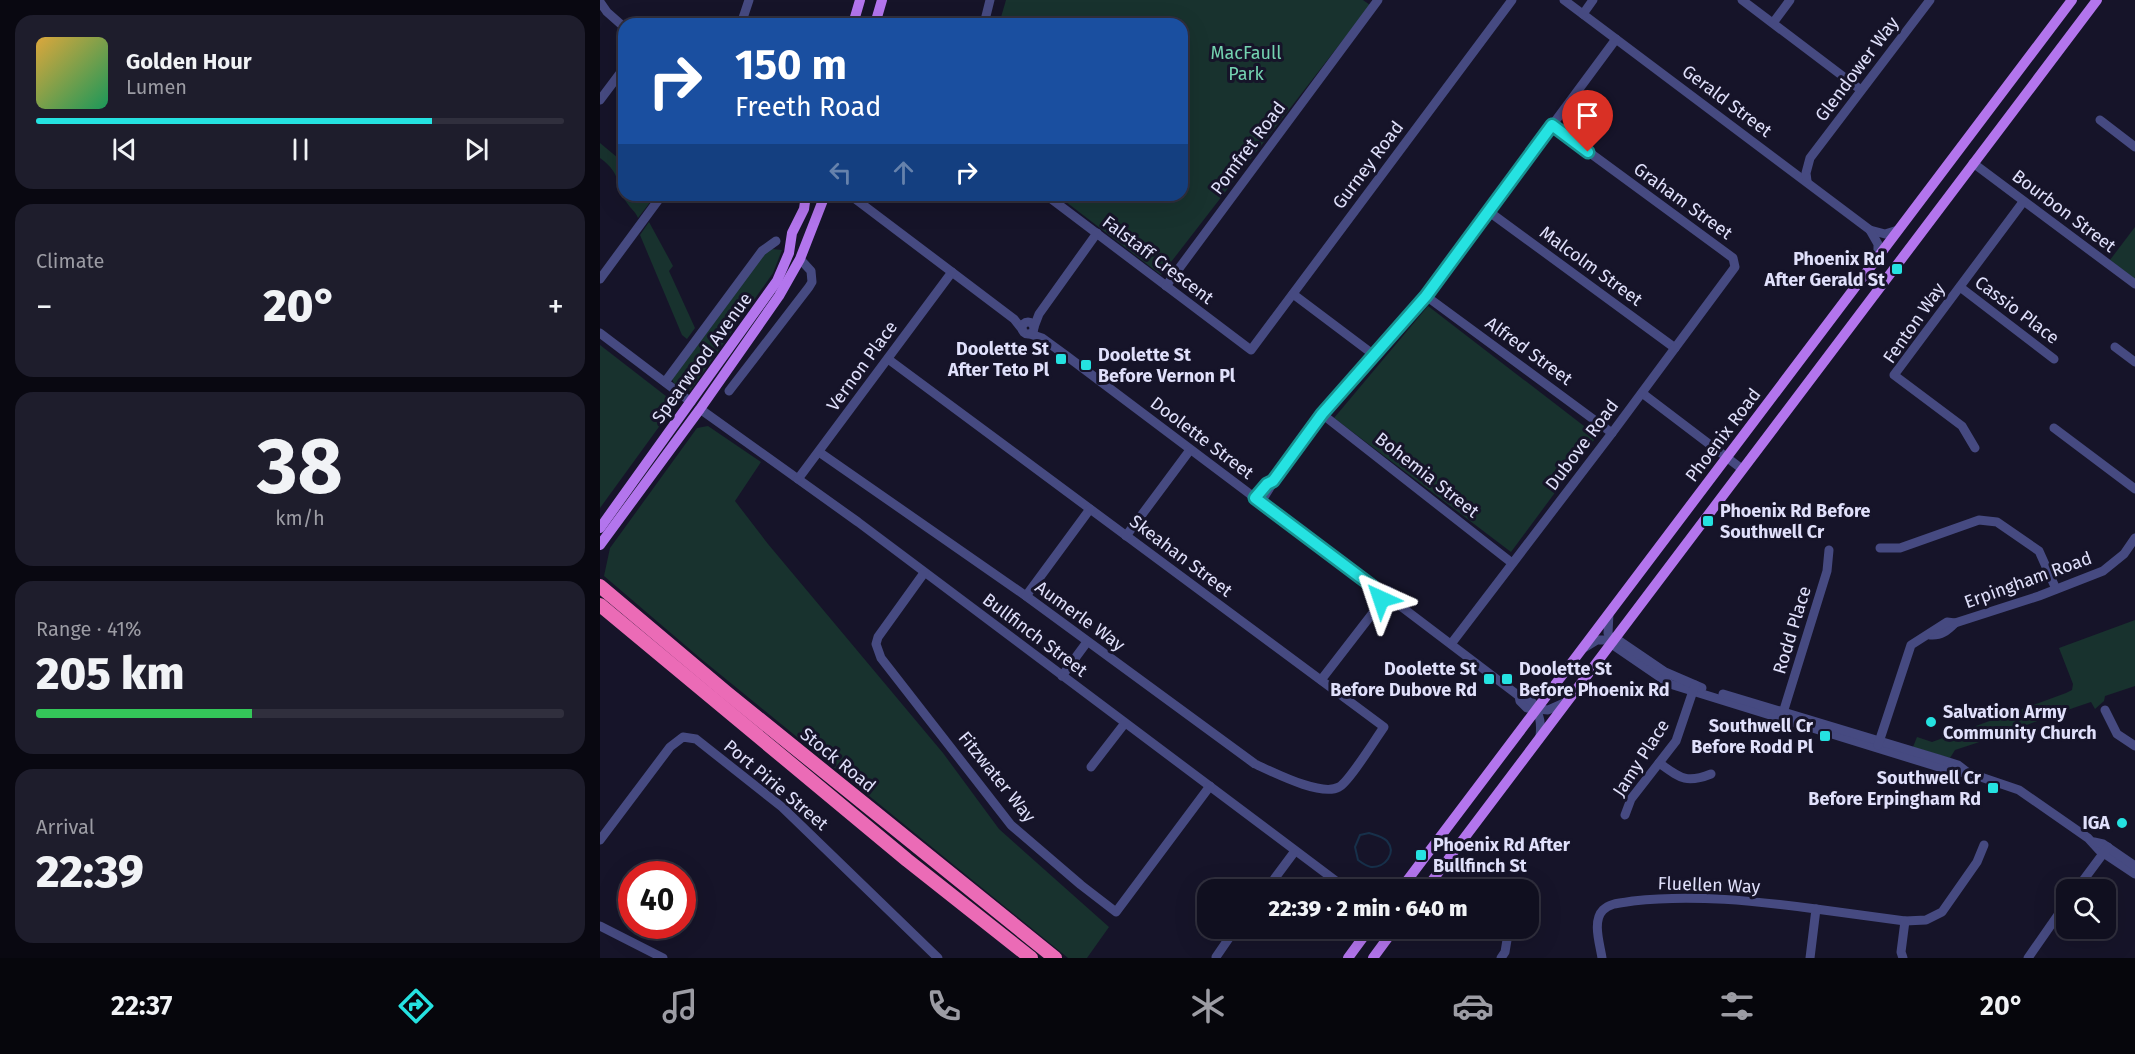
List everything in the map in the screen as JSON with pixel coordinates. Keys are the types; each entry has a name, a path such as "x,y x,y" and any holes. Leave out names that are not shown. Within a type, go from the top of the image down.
{"highway":[{"name":"Stock Road","path":"600,586 727,693 1055,958"},
{"name":"Stock Road","path":"600,605 907,860 1031,958"}],"main road":[{"path":"855,18 860,0"},
{"path":"877,18 882,0"},
{"name":"Phoenix Road","path":"1408,879 2072,0"},
{"name":"Phoenix Road","path":"1433,879 2097,0"},
{"path":"2049,31 2065,42"},
{"name":"Spearwood Avenue","path":"600,545 777,281 789,253 792,233 804,209 805,201"},
{"name":"Spearwood Avenue","path":"600,528 766,317 791,278 823,201"},
{"path":"1348,958 1362,939"},
{"path":"1373,958 1387,939"}],"street":[{"path":"743,18 749,0"},
{"path":"986,18 990,0"},
{"name":"Gurney Road","path":"1251,350 1512,0"},
{"name":"Gerald Street","path":"1564,0 1870,230"},
{"path":"1583,14 1593,0"},
{"path":"1742,0 1861,90"},
{"path":"1773,23 1790,0"},
{"name":"Glendower Way","path":"1807,181 1806,173 1810,158 1930,0"},
{"path":"602,2 618,20"},
{"name":"Pomfret Road","path":"1166,286 1373,2"},
{"path":"1258,500 1267,484 1273,481 1322,414 1426,296 1616,39"},
{"path":"600,100 618,76"},
{"path":"2100,120 2135,147"},
{"name":"Graham Street","path":"1552,125 1733,258 1734,263"},
{"path":"1785,165 1793,167 1810,158"},
{"name":"Bourbon Street","path":"1973,163 2135,284"},
{"path":"600,279 658,201"},
{"name":"Doolette Street","path":"857,201 1014,319 1029,327 1385,597 1451,644 1519,696 1520,701 1527,708 1536,710"},
{"name":"Falstaff Crescent","path":"1054,201 1251,350"},
{"name":"Fenton Way","path":"1975,448 1962,426 1894,375 2023,202"},
{"name":"Malcolm Street","path":"1488,211 1675,348"},
{"path":"1870,230 1885,234 1898,230"},
{"path":"1870,230 1878,244 1878,257"},
{"path":"1029,327 1096,233"},
{"name":"Spearwood Avenue","path":"665,382 762,251 776,241"},
{"path":"729,391 812,282 811,271 800,259"},
{"name":"Dubove Road","path":"1451,644 1642,393 1735,267 1734,263"},
{"name":"Vernon Place","path":"798,479 952,272"},
{"name":"Cassio Place","path":"1960,287 2054,359"},
{"path":"1293,294 1374,355"},
{"name":"Alfred Street","path":"1426,296 1612,433"},
{"name":"Bullfinch Street","path":"600,333 1333,879"},
{"path":"2115,347 2135,362"},
{"name":"Skeahan Street","path":"888,359 1384,727 1341,787 1328,791"},
{"path":"1642,393 1742,469"},
{"name":"Bohemia Street","path":"1322,414 1512,563"},
{"path":"2054,428 2135,489"},
{"path":"1126,536 1190,450"},
{"name":"Aumerle Way","path":"819,452 1026,596 1255,764 1328,791"},
{"path":"1026,596 1090,509"},
{"path":"1880,548 1900,548 1979,520 1997,522 2039,551 2056,589"},
{"name":"Erpingham Road","path":"1879,745 1911,645 1927,635 1937,636 1947,632 1955,623 2103,571 2124,554 2135,538"},
{"name":"Rodd Place","path":"1782,715 1827,571 1829,550"},
{"name":"Fitzwater Way","path":"924,573 878,637 876,644 881,658 1011,825 1116,912 1210,786"},
{"path":"1321,680 1385,597"},
{"path":"1609,613 1608,633 1611,641"},
{"path":"1580,650 1597,640 1622,642 1665,672 1694,688 1879,745 1958,765 1969,773 2019,790 2102,847 2135,866"},
{"path":"1062,675 1087,642"},
{"name":"Jamy Place","path":"1625,815 1631,799 1676,741 1694,688"},
{"path":"1540,736 1541,719 1536,710 1548,710 1566,702"},
{"path":"2105,710 2117,734 2135,746"},
{"path":"1091,767 1125,723"},
{"name":"Port Pirie Street","path":"600,840 670,747 683,737 696,740 782,807 938,958"},
{"path":"1659,763 1679,777 1688,780 1696,780 1711,774"},
{"path":"1810,958 1816,909 1905,921 1926,920 1942,912 1977,862 1984,844"},
{"path":"2084,879 2098,863 2102,847"},
{"path":"2102,847 2135,874"},
{"path":"1274,879 1295,851"},
{"name":"Fluellen Way","path":"1602,958 1597,920 1604,909 1614,904 1666,897 1746,900 1816,909"},
{"path":"2030,957 2056,918"},
{"path":"1903,958 1905,921"},
{"path":"600,926 663,958"},
{"path":"1216,957 1228,939"},
{"path":"1501,958 1506,952 1507,940"}],"green space":[{"name":"MacFaull Park","path":"1006,0 1363,0 1370,5 1161,275 1065,201 1188,201 1188,18 1001,18"},
{"path":"600,143 618,158 618,182 612,169 600,158"},
{"path":"626,201 651,201 638,218"},
{"path":"649,222 673,266 669,271 695,328 687,339 682,335 640,235"},
{"path":"2135,227 2135,279 2110,260"},
{"path":"772,249 782,250 773,273 690,391 682,391 675,386 672,379 764,254"},
{"path":"1428,306 1597,436 1511,552 1334,418"},
{"path":"600,345 671,400 669,413 600,508"},
{"path":"708,426 761,462 735,501 768,544 943,753 999,829 1109,927 1087,958 1068,958 700,658 604,576 610,548 697,428"},
{"path":"2135,620 2135,686 2105,696 2104,701 2095,709 2091,702 1955,750 1950,758 1913,747 1917,737 1932,742 2072,690 2073,684 2059,648"}],"waterway":[{"path":"1369,833 1387,841 1391,850 1388,859 1376,867 1367,866 1358,860 1355,847 1360,835 1369,833"}],"place":[{"name":"Phoenix Rd After Gerald St","path":"1897,269"},
{"name":"Doolette St After Teto Pl","path":"1061,359"},
{"name":"Doolette St Before Vernon Pl","path":"1086,365"},
{"name":"Phoenix Rd Before Southwell Cr","path":"1708,521"},
{"name":"Doolette St Before Dubove Rd","path":"1489,679"},
{"name":"Doolette St Before Phoenix Rd","path":"1507,679"},
{"name":"Salvation Army Community Church","path":"1931,722"},
{"name":"Southwell Cr Before Rodd Pl","path":"1825,736"},
{"name":"Southwell Cr Before Erpingham Rd","path":"1993,788"},
{"name":"IGA","path":"2122,823"},
{"name":"Phoenix Rd After Bullfinch St","path":"1421,855"}],"route":[{"path":"1381,599 1372,586 1255,498 1267,484 1273,481 1322,414 1426,296 1552,125 1588,152"}]}
